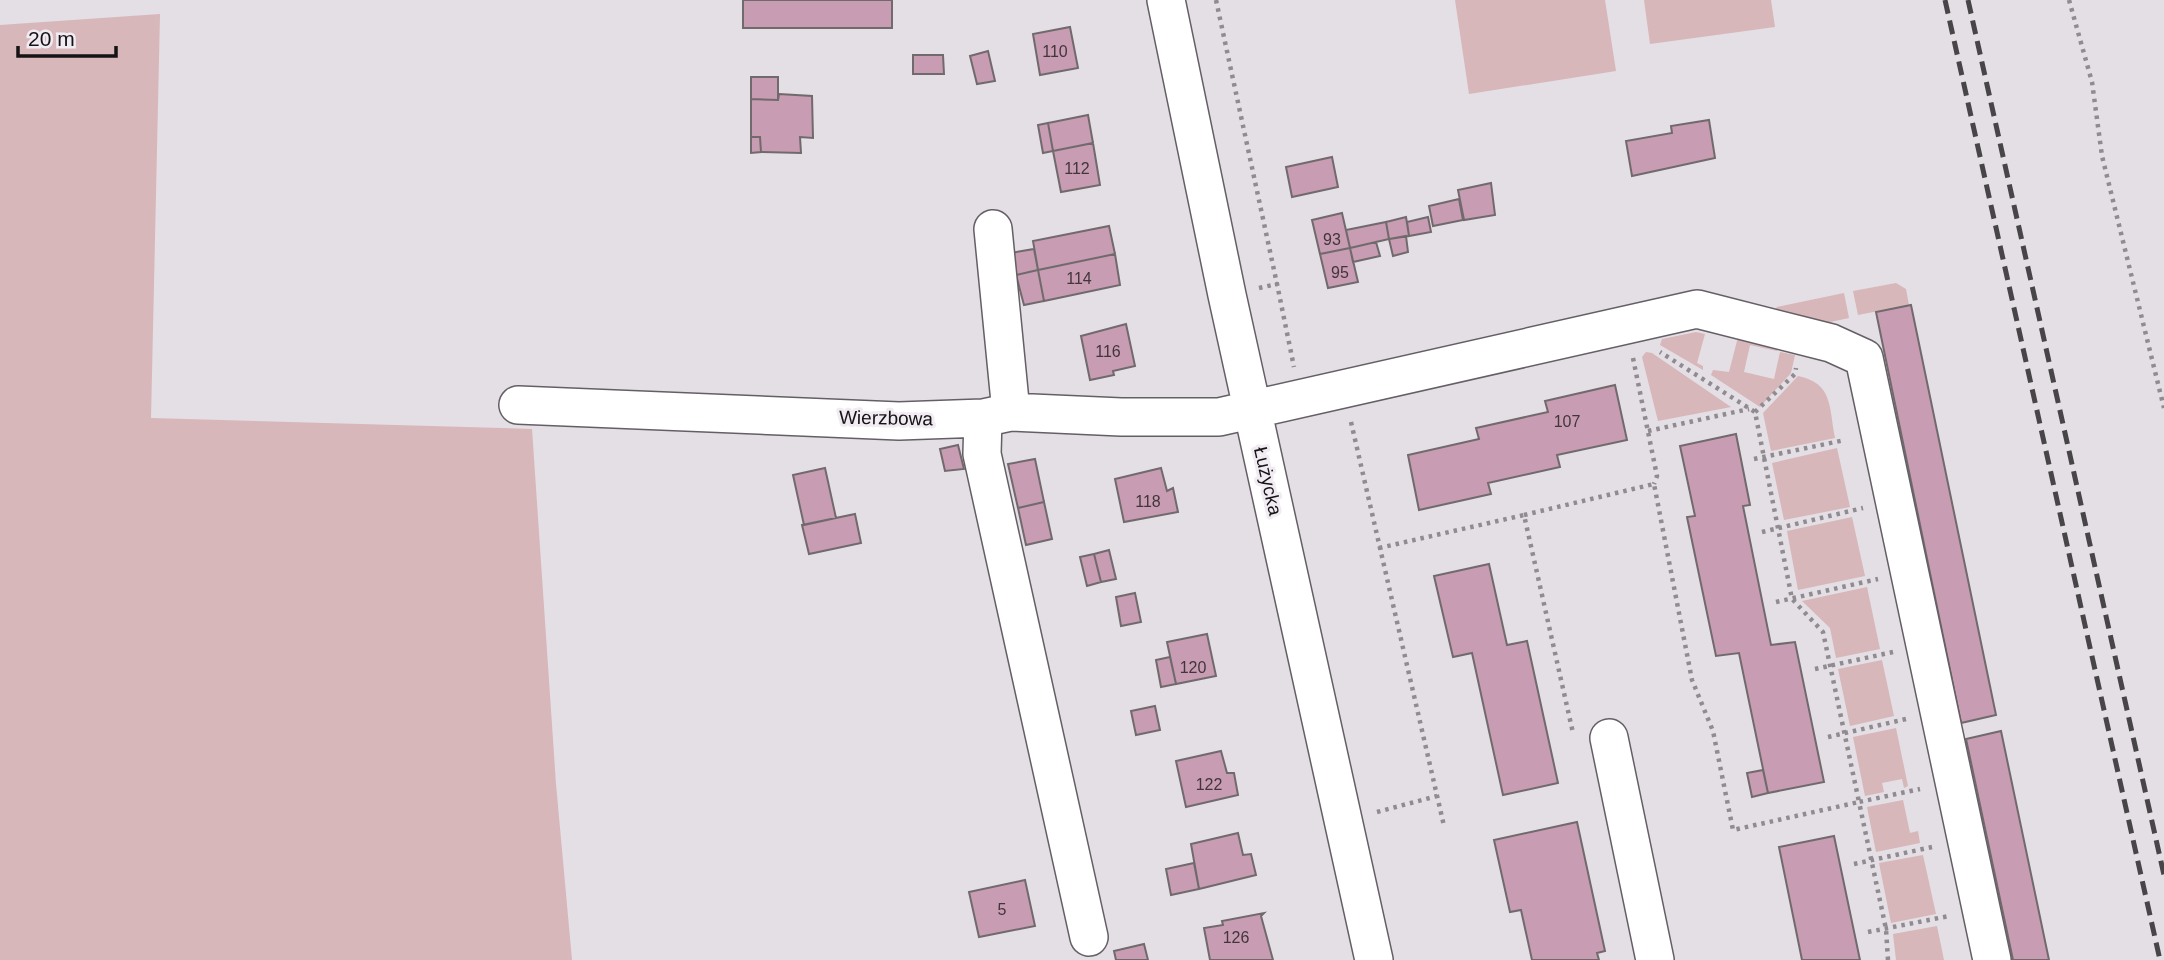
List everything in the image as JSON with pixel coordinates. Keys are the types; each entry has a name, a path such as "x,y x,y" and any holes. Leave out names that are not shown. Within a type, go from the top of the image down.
{"street":[{"name":"Łużycka","path":"1166,0 1251,408 1374,960"},
{"path":"993,229 997,415 982,454 1089,937"},
{"name":"Wierzbowa","path":"518,405 899,421 997,415 1219,416 1697,309 1831,342 1864,358 1880,432"},
{"path":"1880,432 1992,960"},
{"path":"1592,741 1655,960"}],"path":[{"path":"1216,0 1277,284"},
{"path":"2069,0 2092,82 2102,156 2164,408"},
{"path":"1647,431 1752,411 1795,374 1798,353 1783,349 1785,331"},
{"path":"1630,344 1657,476 1654,484 1692,680 1713,731 1733,830 1954,782"},
{"path":"1656,349 1752,411 1792,599 1823,632 1886,929 1888,960"},
{"path":"1350,420 1444,826"},
{"path":"1754,459 1880,432"},
{"path":"1379,548 1654,484"},
{"path":"1762,532 1894,501"},
{"path":"1524,515 1592,741"},
{"path":"1776,602 1909,572"},
{"path":"1815,669 1925,645"},
{"path":"1828,737 1939,712"},
{"path":"1854,864 1966,840"},
{"path":"1868,932 1981,909"}],"shaded area":[{"path":"1455,0 1605,0 1616,71 1469,94"},
{"path":"1644,0 1771,0 1775,27 1650,44"},
{"path":"160,14 151,418 532,429 556,784 572,960 0,960 0,25"},
{"path":"1896,283 1906,289 1909,305 1858,315 1853,291"},
{"path":"1844,293 1849,318 1821,324 1775,310 1777,307"},
{"path":"1696,332 1705,334 1697,363 1703,366 1703,370 1660,345 1662,339"},
{"path":"1738,337 1778,345 1777,351 1750,345 1744,372 1774,379 1780,352 1795,355 1791,373 1760,407 1711,375 1713,370 1729,372"},
{"path":"1646,352 1652,353 1731,407 1658,421 1642,357"},
{"path":"1798,376 1818,384 1824,391 1830,407 1835,438 1771,451 1763,413"},
{"path":"1837,448 1850,507 1784,520 1772,463"},
{"path":"1852,517 1865,576 1798,590 1787,531"},
{"path":"1867,587 1880,649 1836,658 1830,628 1802,601"},
{"path":"1882,660 1894,716 1850,726 1838,669"},
{"path":"1896,728 1908,786 1904,788 1902,779 1882,783 1884,792 1865,796 1853,737"},
{"path":"1903,800 1910,833 1918,831 1920,843 1876,852 1867,807"},
{"path":"1923,855 1936,914 1891,923 1879,863"},
{"path":"1937,926 1944,960 1896,960 1893,934"}],"building":[{"path":"743,0 892,0 892,28 743,28"},
{"path":"1070,27 1078,68 1040,75 1033,34"},
{"path":"988,51 995,81 977,84 970,56"},
{"path":"913,55 943,55 944,74 913,74"},
{"path":"751,77 778,77 778,100 751,99"},
{"path":"779,94 812,96 813,138 800,137 801,153 761,152 760,137 751,137 751,99 778,100"},
{"path":"1088,115 1093,143 1053,151 1048,123"},
{"path":"1709,120 1715,158 1632,176 1626,141 1672,133 1671,126"},
{"path":"1048,123 1053,151 1043,153 1038,125"},
{"path":"751,137 760,137 761,152 751,153"},
{"path":"1093,143 1100,185 1061,192 1053,151"},
{"path":"1332,157 1338,187 1292,197 1286,167"},
{"path":"1491,183 1495,215 1464,220 1458,190"},
{"path":"1459,199 1463,220 1433,226 1429,206"},
{"path":"1342,213 1350,248 1320,254 1312,220"},
{"path":"1406,217 1409,236 1389,239 1386,222"},
{"path":"1428,217 1431,232 1409,236 1407,222"},
{"path":"1386,222 1389,239 1350,248 1346,230"},
{"path":"1109,226 1115,254 1038,270 1033,241"},
{"path":"1406,236 1408,252 1393,256 1389,239"},
{"path":"1376,242 1380,256 1353,262 1350,248"},
{"path":"1350,248 1358,282 1328,288 1320,254"},
{"path":"1034,249 1038,270 1016,275 1010,253"},
{"path":"1115,254 1120,285 1044,301 1038,270"},
{"path":"1038,270 1044,301 1024,305 1016,275"},
{"path":"1911,305 1996,715 1961,723 1876,312"},
{"path":"1126,324 1135,366 1113,371 1114,375 1090,380 1081,336"},
{"path":"1615,385 1627,440 1557,455 1560,467 1488,483 1491,494 1419,510 1408,455 1479,439 1476,428 1548,412 1545,401"},
{"path":"1736,434 1750,505 1743,506 1771,645 1795,642 1824,782 1768,793 1739,653 1716,656 1687,517 1695,516 1680,446"},
{"path":"958,445 964,469 945,471 940,449"},
{"path":"1035,459 1044,502 1018,508 1008,464"},
{"path":"825,468 836,518 804,525 793,475"},
{"path":"1161,468 1167,491 1173,488 1178,512 1124,522 1115,479"},
{"path":"1044,502 1052,539 1026,545 1018,508"},
{"path":"855,514 861,543 809,554 802,525"},
{"path":"1109,550 1116,579 1101,582 1094,554"},
{"path":"1094,554 1101,582 1087,586 1080,557"},
{"path":"1489,564 1507,645 1527,641 1558,783 1503,795 1472,653 1453,657 1434,576"},
{"path":"1135,593 1141,622 1121,626 1116,597"},
{"path":"1207,634 1216,676 1176,684 1167,642"},
{"path":"1170,657 1176,684 1161,687 1156,660"},
{"path":"1155,706 1160,730 1136,735 1131,711"},
{"path":"2001,731 2049,960 2013,960 1966,739"},
{"path":"1221,751 1227,773 1234,773 1238,795 1186,807 1176,761"},
{"path":"1763,770 1768,793 1752,797 1747,773"},
{"path":"1577,822 1605,951 1597,953 1599,960 1532,960 1521,910 1510,912 1494,840"},
{"path":"1238,833 1243,855 1251,854 1256,875 1199,889 1191,844"},
{"path":"1834,836 1860,960 1802,960 1779,847"},
{"path":"1194,863 1199,889 1171,895 1166,869"},
{"path":"1025,880 1035,926 979,937 969,892"},
{"path":"1264,913 1261,916 1273,960 1210,960 1204,928 1223,925 1222,921"},
{"path":"1144,944 1148,960 1116,960 1114,951"}],"railway":[{"path":"1945,0 2160,960"},
{"path":"1968,0 2164,875"}]}
